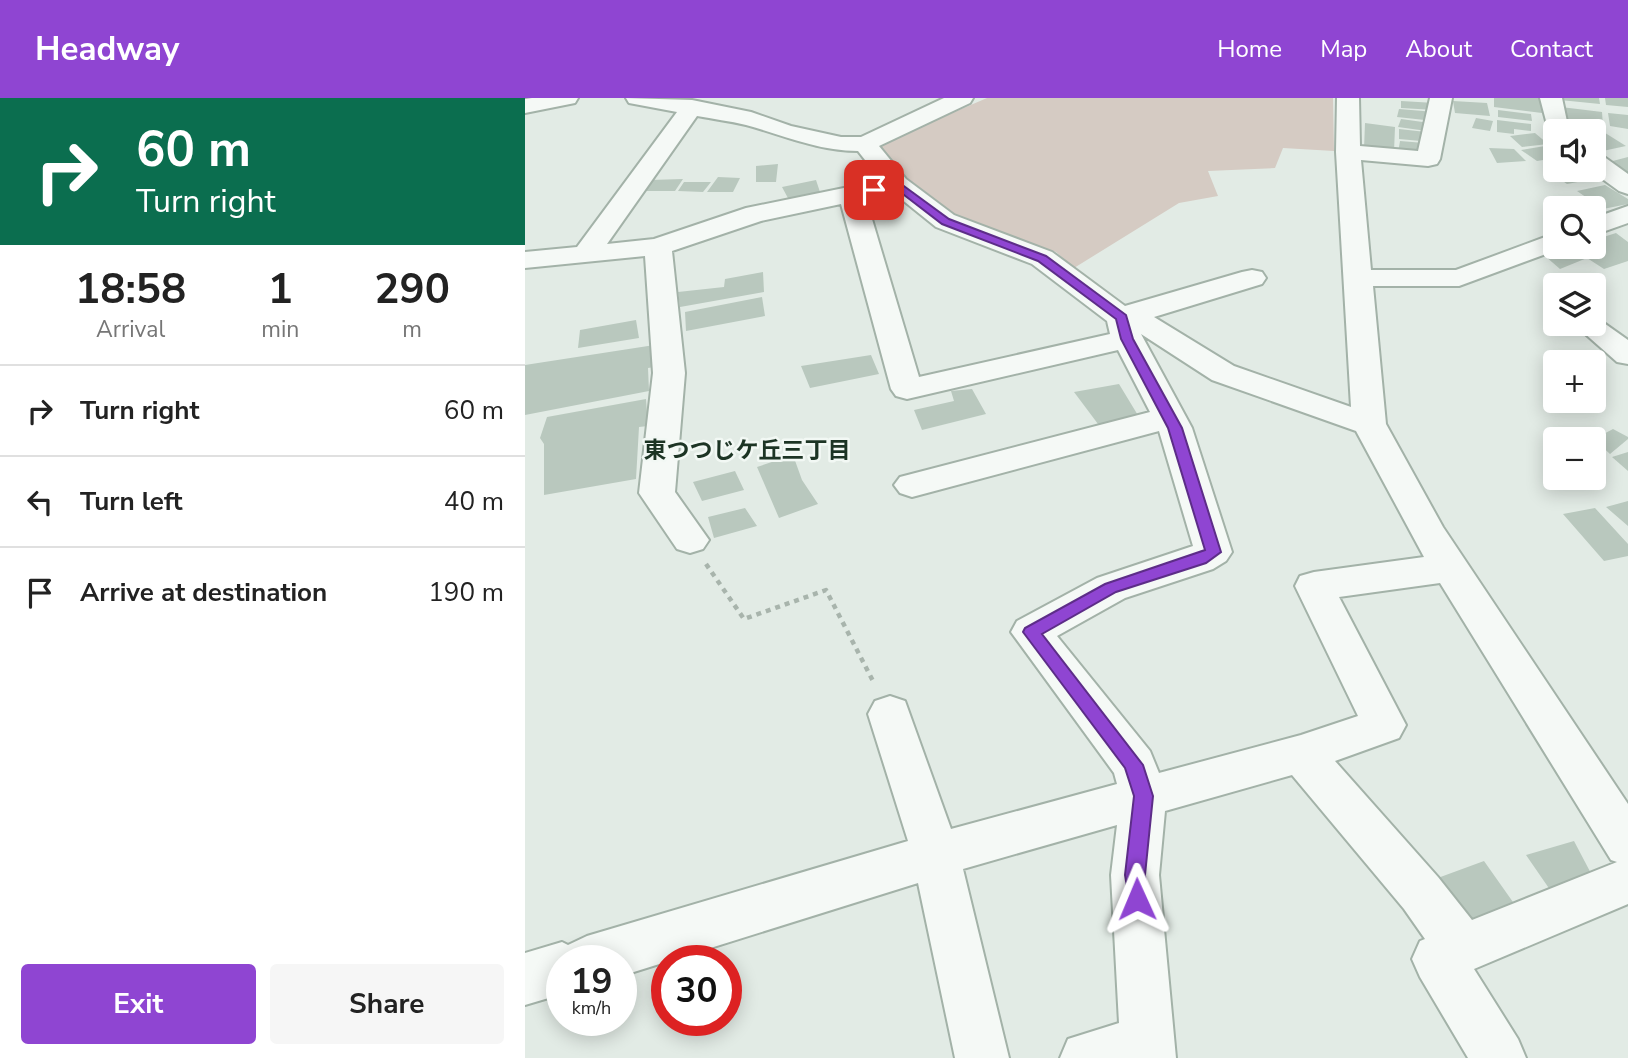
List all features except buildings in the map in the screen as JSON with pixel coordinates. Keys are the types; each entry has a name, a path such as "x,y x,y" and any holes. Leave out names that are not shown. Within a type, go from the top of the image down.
{"street":[{"path":"525,106 567,98"},
{"path":"637,98 751,119 784,131 841,144 865,144 962,98"},
{"path":"1348,98 1348,152 1369,424 1450,568 1627,850 1463,948 1438,959 1499,1058"},
{"path":"1348,152 1429,159 1441,98"},
{"path":"1551,98 1555,119"},
{"path":"587,252 692,107"},
{"path":"865,144 897,184 945,221 1042,258 1126,324 1223,373 1369,424"},
{"path":"1606,170 1628,186"},
{"path":"525,260 658,247 755,214 897,184"},
{"path":"852,195 907,389 1126,324 1252,278"},
{"path":"1606,222 1628,214"},
{"path":"1359,278 1459,278 1543,246"},
{"path":"658,247 670,373 657,493 690,540"},
{"path":"1087,1058 1148,1051 1135,875 1144,796 1134,765 1031,632 1111,588 1200,559 1213,552 1175,428 1126,324"},
{"path":"1604,336 1628,355"},
{"path":"912,485 961,482 1169,418"},
{"path":"637,946 936,855 1301,754 1384,725 1314,586 1450,568"},
{"path":"890,714 936,855 982,1058"},
{"path":"1301,754 1421,893 1463,948"},
{"path":"525,979 546,973"}],"path":[{"path":"690,540 744,619 826,590 890,714"}],"shaded area":[{"path":"987,98 1333,98 1334,151 1283,148 1275,168 1208,171 1218,196 1179,203 1074,268 1056,252 956,217 908,179 878,145"}],"district":[{"name":"東つつじケ丘三丁目","path":"747,450"}],"route":[{"path":"874,190 897,184 945,221 1042,258 1121,317 1127,339 1175,428 1213,552 1200,559 1111,588 1031,632 1134,765 1144,796 1135,875 1137,899"}]}
